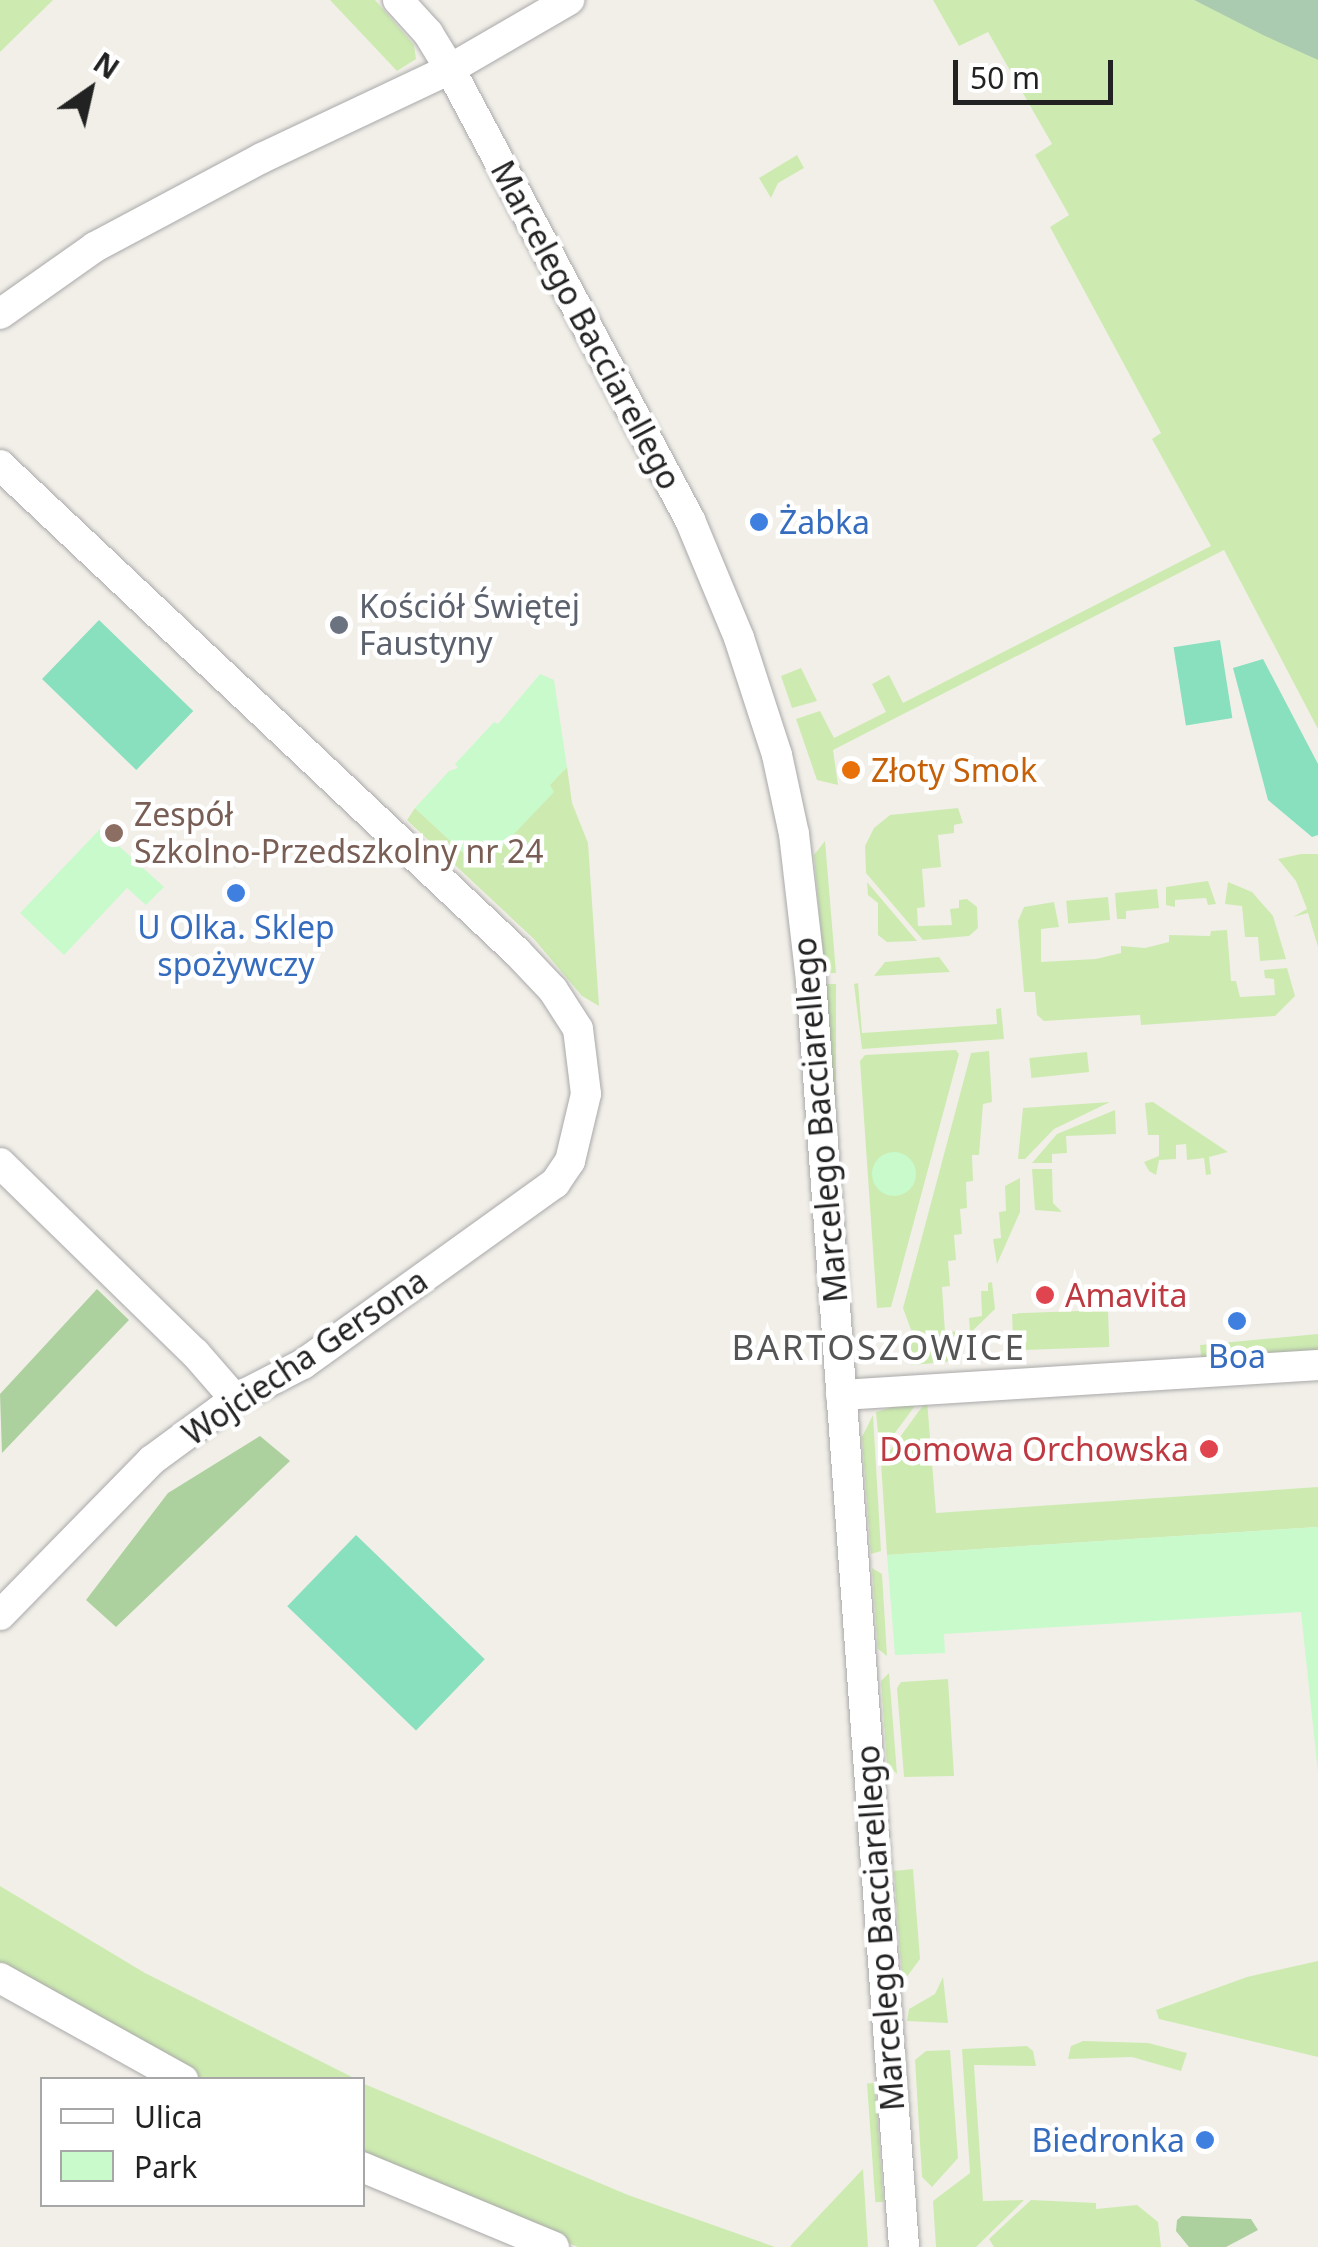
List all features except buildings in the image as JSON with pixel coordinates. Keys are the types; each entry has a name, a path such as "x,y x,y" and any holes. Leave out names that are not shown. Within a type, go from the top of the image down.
{"street":[{"name":"Marcelego Bacciarellego","path":"398,0 428,33 450,69 690,520 724,595 766,718 794,834 810,974 904,2247"},
{"path":"0,314 124,232 262,158 450,69 569,0"},
{"name":"Wojciecha Gersona","path":"0,465 349,789 541,978 578,1030 586,1094 570,1161 543,1193 303,1364 235,1399 152,1460 0,1615"},
{"path":"0,1163 195,1353 235,1399"},
{"path":"841,1395 1318,1364"},
{"path":"0,1978 178,2077"},
{"path":"365,2167 554,2247"}],"green space":[{"path":"0,0 53,0 0,52"},
{"path":"330,0 375,0 414,45 416,59 397,71"},
{"path":"933,0 1194,0 1318,60 1318,729 1224,550 833,750 838,785 817,780 796,719 820,711 834,738 886,712 872,684 889,675 903,703 1211,546 1152,439 1161,433 1050,227 1069,215 1035,155 1052,144 988,32 959,46"},
{"path":"1194,0 1318,0 1318,60 1263,35"},
{"path":"797,155 804,168 778,183 771,198 759,178"},
{"path":"99,620 193,711 136,770 42,679"},
{"path":"1220,640 1232,718 1186,725 1174,647"},
{"path":"1263,659 1318,764 1318,835 1312,837 1268,800 1233,668"},
{"path":"801,668 817,701 792,708 781,676"},
{"path":"540,674 554,680 567,767 550,785 554,792 492,857 485,852 470,859 415,808 449,771 458,768 455,764 494,722 498,724"},
{"path":"567,767 572,803 588,843 599,1006 582,996 534,939 407,820 415,808 470,859 485,851"},
{"path":"958,808 963,823 954,825 954,833 938,835 941,867 922,869 925,907 917,908 918,926 952,925 950,909 959,908 959,900 967,899 977,907 978,928 969,936 923,940 866,873 865,846 874,828 890,815"},
{"path":"100,829 164,887 146,905 127,888 64,955 20,913"},
{"path":"825,841 836,973 825,973 814,855"},
{"path":"1318,854 1318,947 1308,913 1293,917 1307,909 1296,881 1278,859"},
{"path":"1208,881 1216,904 1208,905 1206,898 1175,900 1175,907 1166,905 1166,887"},
{"path":"867,882 917,941 887,942 878,935 878,903 868,895"},
{"path":"1228,882 1252,892 1273,916 1286,959 1260,961 1258,937 1245,937 1242,906 1225,904"},
{"path":"1157,889 1159,908 1126,911 1126,919 1117,919 1115,893"},
{"path":"1108,897 1110,920 1068,924 1066,901"},
{"path":"1054,902 1059,927 1041,929 1041,962 1096,959 1121,953 1121,946 1145,948 1169,942 1169,935 1210,936 1211,931 1227,930 1231,981 1236,981 1240,997 1275,995 1274,979 1265,978 1264,970 1287,968 1295,996 1275,1016 1141,1025 1140,1015 1044,1021 1037,1015 1035,992 1024,992 1018,921 1024,907"},
{"path":"939,957 950,972 874,976 885,962"},
{"path":"858,983 862,1033 997,1024 996,1009 1001,1008 1004,1039 862,1049 854,984"},
{"path":"826,984 836,984 836,1342 826,1342"},
{"path":"956,1050 959,1054 891,1307 877,1308 860,1061 865,1055"},
{"path":"989,1051 992,1102 983,1104 979,1155 972,1155 973,1181 966,1182 967,1208 960,1209 962,1234 954,1235 956,1260 948,1261 950,1286 942,1287 945,1332 970,1331 969,1318 982,1316 981,1291 988,1291 988,1283 992,1282 995,1309 961,1342 911,1330 903,1308 971,1053"},
{"path":"1087,1052 1089,1072 1031,1078 1029,1058"},
{"path":"1110,1102 1054,1129 1025,1159 1018,1159 1023,1108"},
{"path":"1153,1102 1228,1152 1209,1157 1211,1174 1206,1175 1204,1158 1187,1160 1186,1144 1176,1145 1176,1159 1159,1160 1156,1175 1149,1171 1144,1162 1159,1156 1159,1135 1148,1135 1145,1103"},
{"path":"1115,1110 1116,1134 1066,1136 1067,1153 1052,1154 1052,1163 1032,1163 1057,1134"},
{"path":"894,1152 910,1158 916,1174 910,1190 894,1196 878,1190 872,1174 878,1158"},
{"path":"1032,1169 1052,1169 1053,1203 1062,1212 1035,1210"},
{"path":"1020,1178 1020,1212 997,1264 993,1239 1001,1238 999,1212 1006,1211 1005,1186"},
{"path":"97,1289 129,1320 2,1453 0,1394"},
{"path":"1108,1310 1109,1347 1013,1350 1012,1313"},
{"path":"1318,1334 1318,1354 1205,1361 1201,1357 1200,1345"},
{"path":"910,1336 960,1347 947,1362 911,1365"},
{"path":"920,1399 880,1453 876,1412"},
{"path":"927,1400 936,1513 1318,1487 1318,1527 887,1555 881,1463"},
{"path":"873,1415 881,1551 871,1554 862,1437"},
{"path":"260,1436 290,1461 116,1627 86,1600 168,1493"},
{"path":"1318,1527 1318,1773 1301,1612 944,1634 945,1653 895,1655 887,1555"},
{"path":"356,1535 485,1659 416,1731 287,1606"},
{"path":"872,1568 882,1574 887,1656 878,1649"},
{"path":"889,1673 897,1774 887,1764 881,1681"},
{"path":"948,1679 954,1776 904,1777 897,1688 901,1682"},
{"path":"913,1869 920,1959 906,1978 902,1975 894,1871"},
{"path":"0,1886 145,1973 352,2077 198,2077 147,2052 0,1966"},
{"path":"1318,1961 1318,2057 1159,2019 1156,2010 1247,1977"},
{"path":"943,1977 948,2023 907,2021 909,2009 935,1994"},
{"path":"1083,2041 1148,2043 1187,2053 1181,2071 1132,2057 1068,2059 1071,2046"},
{"path":"1027,2046 1033,2051 1036,2066 974,2065 983,2201 1024,2200 976,2247 936,2247 933,2201 970,2173 962,2049"},
{"path":"950,2050 958,2158 932,2187 922,2177 915,2060 926,2051"},
{"path":"875,2083 883,2202 875,2202 867,2084"},
{"path":"365,2084 628,2195 775,2247 578,2247 365,2159"},
{"path":"863,2169 868,2247 790,2247 793,2243"},
{"path":"1031,2200 1096,2203 1096,2209 1137,2205 1158,2222 1161,2247 994,2247 989,2239"},
{"path":"1182,2216 1251,2219 1258,2230 1226,2247 1189,2247 1176,2231 1177,2220"}],"place":[{"name":"Żabka","path":"759,522"},
{"name":"Kościół Świętej Faustyny","path":"339,625"},
{"name":"Złoty Smok","path":"851,770"},
{"name":"Zespół Szkolno-Przedszkolny nr 24","path":"114,833"},
{"name":"U Olka. Sklep spożywczy","path":"236,893"},
{"name":"Amavita","path":"1045,1295"},
{"name":"Boa","path":"1237,1321"},
{"name":"Domowa Orchowska","path":"1209,1449"},
{"name":"Biedronka","path":"1205,2140"}],"district":[{"name":"BARTOSZOWICE","path":"879,1347"}]}
